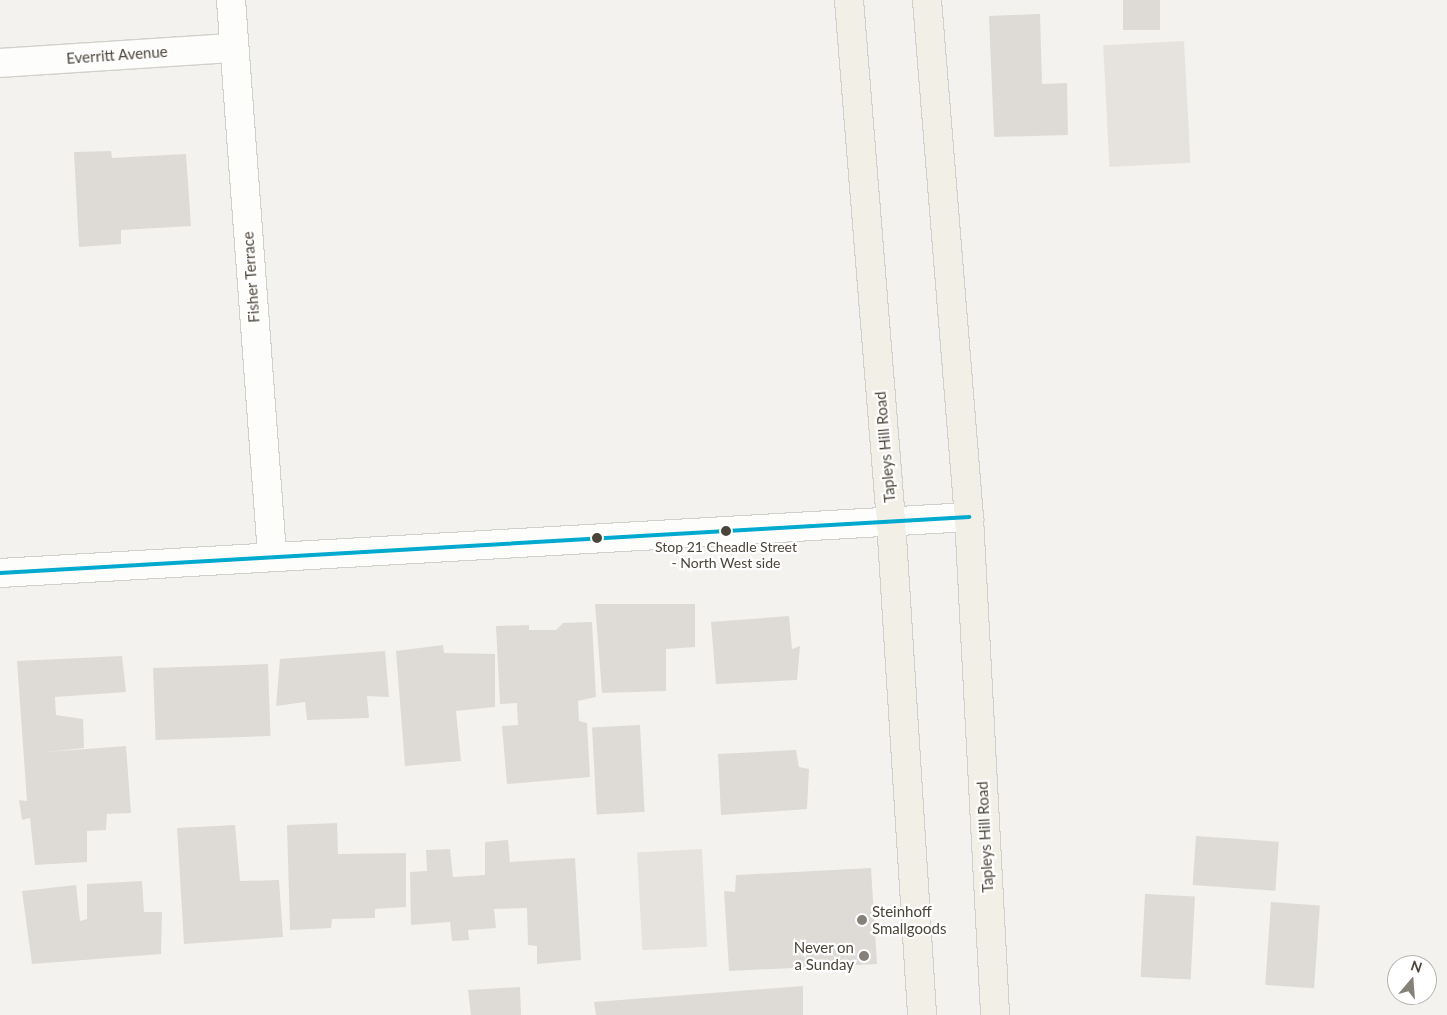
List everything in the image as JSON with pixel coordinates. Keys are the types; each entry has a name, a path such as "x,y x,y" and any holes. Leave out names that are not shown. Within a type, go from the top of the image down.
{"main road":[{"name":"Tapleys Hill Road","path":"849,0 891,521 922,1015"},
{"name":"Tapleys Hill Road","path":"927,0 968,517 995,1015"}],"street":[{"name":"Fisher Terrace","path":"231,0 233,48 272,554"},
{"name":"Everritt Avenue","path":"0,63 233,48"},
{"path":"0,574 272,554 968,517"}],"shaded area":[{"path":"1184,41 1190,163 1109,167 1103,45"},
{"path":"702,849 707,947 642,950 637,852"}],"building":[{"path":"1123,0 1160,0 1160,30 1123,30"},
{"path":"1040,14 1042,84 1067,83 1068,135 994,137 989,16"},
{"path":"111,151 112,158 186,154 191,226 121,230 121,244 79,247 74,152"},
{"path":"595,604 695,604 695,647 666,649 666,691 602,693"},
{"path":"789,616 792,649 800,646 797,680 716,684 711,622"},
{"path":"592,622 596,697 578,701 579,721 587,723 590,777 507,784 502,726 518,725 517,703 500,704 496,626 529,625 529,630 556,630 563,623"},
{"path":"443,645 444,653 495,654 495,707 456,711 461,761 405,766 396,651"},
{"path":"385,651 389,697 367,696 369,718 307,720 305,702 276,706 280,659"},
{"path":"122,656 126,692 55,697 56,715 83,719 84,748 46,752 126,746 131,813 107,814 106,830 87,831 87,862 35,865 30,818 22,820 19,800 27,801 17,661"},
{"path":"268,664 271,736 156,740 153,668"},
{"path":"640,725 645,812 597,814 592,728"},
{"path":"796,750 799,767 809,769 807,809 721,815 718,754"},
{"path":"337,823 338,854 406,853 406,907 375,909 375,918 332,919 331,928 290,930 287,825"},
{"path":"235,825 240,881 279,880 283,937 184,944 177,828"},
{"path":"1196,836 1279,842 1275,891 1193,885"},
{"path":"508,840 510,862 575,858 581,960 537,964 537,946 528,945 527,908 494,909 496,928 468,930 469,940 452,941 450,922 411,925 410,872 427,871 426,850 450,849 453,877 485,875 485,842"},
{"path":"871,868 877,964 729,971 724,891 735,892 736,875"},
{"path":"142,881 144,912 162,912 161,954 32,964 22,891 76,885 80,921 87,919 87,884"},
{"path":"1145,894 1195,897 1191,980 1141,977"},
{"path":"1271,902 1320,905 1314,988 1265,985"},
{"path":"803,986 803,1015 596,1015 594,1002"},
{"path":"520,987 521,1015 471,1015 468,990"}],"transit line":[{"path":"0,573 969,517"}],"place":[{"name":"Stop 21 Cheadle Street - North West side","path":"726,531"},
{"name":"Steinhoff Smallgoods","path":"862,920"},
{"name":"Never on a Sunday","path":"864,956"}]}
